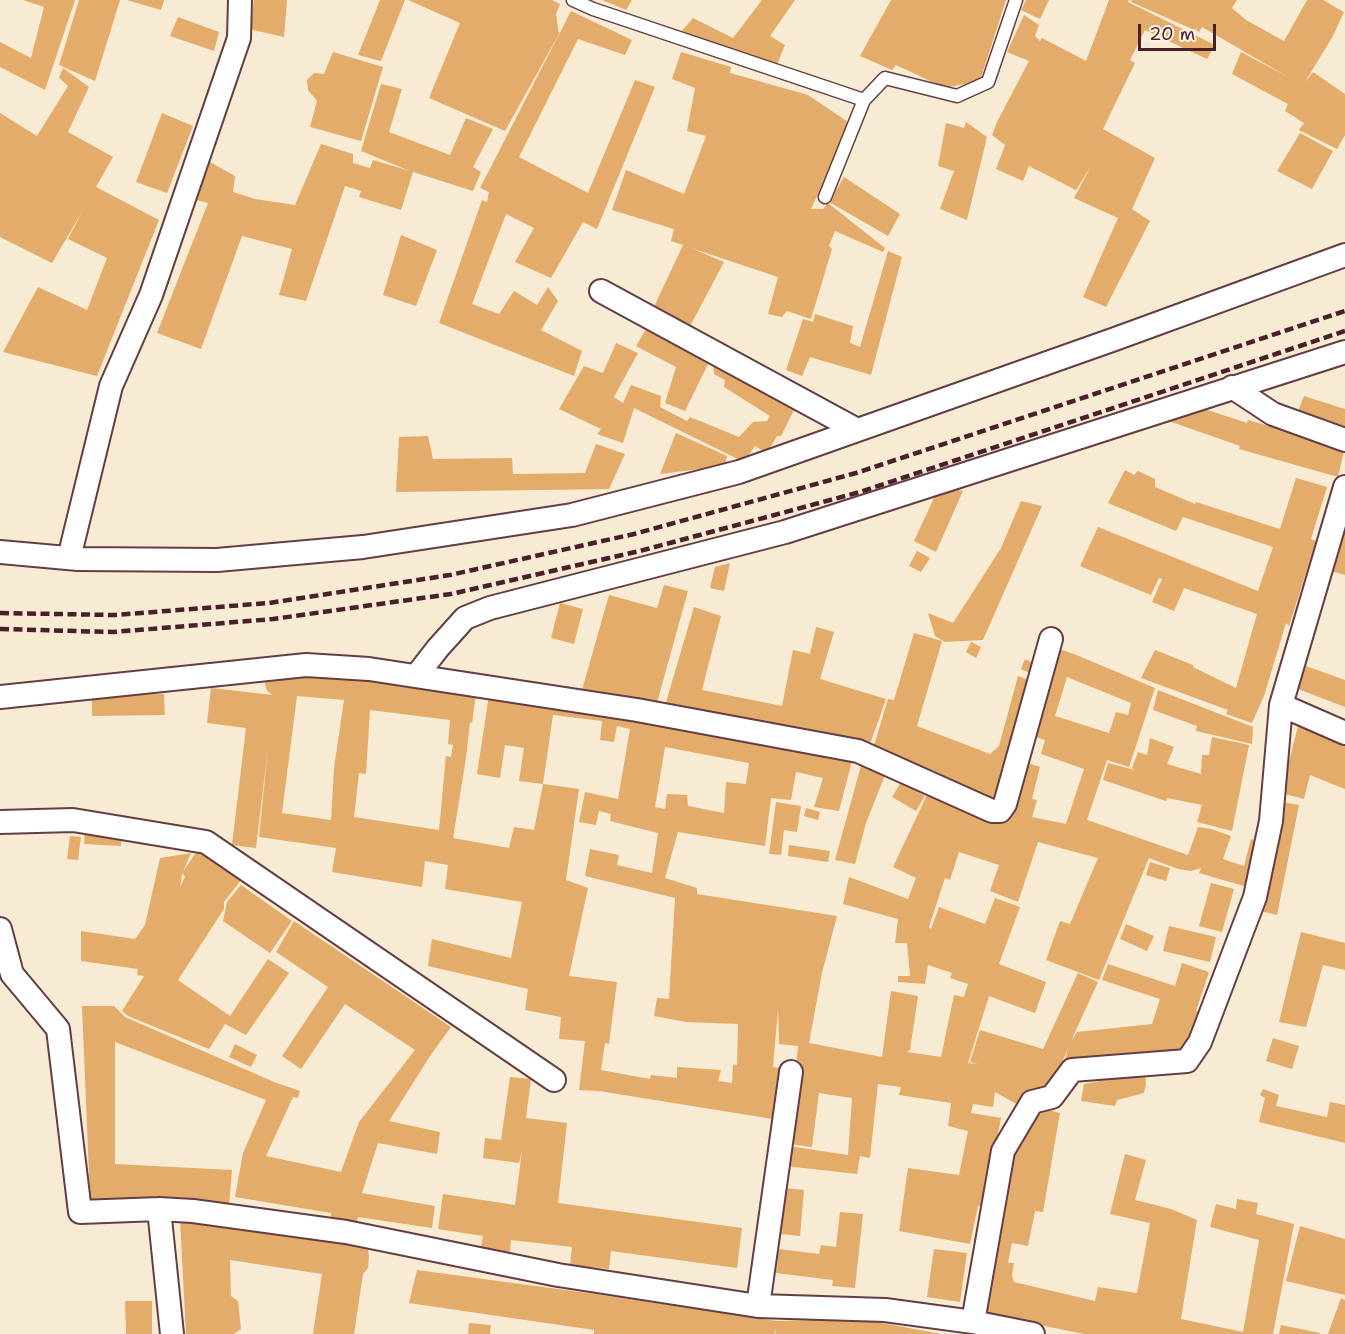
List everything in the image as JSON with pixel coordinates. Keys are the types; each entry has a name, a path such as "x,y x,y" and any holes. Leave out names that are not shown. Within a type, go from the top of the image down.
{"street":[{"path":"69,558 111,386 151,295 239,38 240,0"},
{"path":"0,552 69,558 217,560 363,547 572,515 739,472 1345,255"},
{"path":"601,291 857,430"},
{"path":"417,675 465,618 490,608 784,531 1345,352"},
{"path":"1232,387 1273,414 1345,440"},
{"path":"973,1322 1003,1151 1032,1102 1052,1097 1072,1070 1187,1061 1200,1041 1255,897 1271,821 1281,705 1345,487"},
{"path":"0,697 306,665 369,669 637,710 858,751 992,811 1000,811 1005,804 1051,639"},
{"path":"1281,705 1345,733"},
{"path":"0,822 73,820 206,842 554,1080"},
{"path":"0,928 12,974 58,1029 80,1212 159,1209 193,1211 346,1232 558,1275 758,1306 885,1310 973,1322 1033,1334"},
{"path":"758,1306 791,1072"},
{"path":"159,1209 172,1334"}],"lane":[{"path":"573,0 593,9 864,100"},
{"path":"825,197 864,100 885,78 957,96 988,82 1016,0"}],"building":[{"path":"23,0 75,0 45,90 0,67 0,42 31,58 44,7"},
{"path":"79,0 120,0 95,81 59,65"},
{"path":"127,0 164,0 161,10"},
{"path":"254,0 287,0 284,37 249,29"},
{"path":"380,0 405,0 381,61 358,55"},
{"path":"408,0 552,0 560,4 556,14 559,34 505,131 429,98 460,23"},
{"path":"602,0 632,0 626,10"},
{"path":"762,0 795,0 770,36 785,45 776,67 681,32 693,18 733,38"},
{"path":"891,0 1006,0 980,81 945,88 896,65 892,70 860,56"},
{"path":"1026,0 1049,0 1040,19 1021,10"},
{"path":"1109,0 1129,0 1128,2 1215,45 1207,59 1145,30 1130,60 1135,63 1103,129 1155,158 1132,209 1150,221 1106,307 1083,297 1118,218 1074,198 1091,166 1076,190 1029,166 1023,181 996,169 1005,145 992,135 1029,61 1007,52 1024,15 1039,25 1035,36 1040,41 1042,38 1086,61"},
{"path":"1132,0 1237,0 1232,8 1246,20 1284,41 1307,0 1323,0 1344,12 1333,36 1305,82 1313,72 1345,94 1345,135 1337,149 1299,130 1304,123 1285,111 1288,104 1232,74 1241,52 1288,77 1202,27 1199,32 1131,2"},
{"path":"571,11 632,40 625,55 578,39 519,157 588,193 635,80 655,87 597,229 583,222 551,278 515,262 534,228 506,214 472,304 499,314 514,291 537,305 548,287 558,301 541,330 582,351 574,376 439,323 482,200 487,202 489,192 480,188"},
{"path":"178,17 219,32 214,51 170,36"},
{"path":"333,52 383,67 361,141 310,127 317,101 308,90 307,80 314,73 324,74"},
{"path":"681,52 731,67 730,73 808,95 851,124 811,209 823,209 828,203 885,248 883,252 835,231 829,246 832,249 811,319 787,311 782,317 768,314 778,277 691,248 724,262 687,332 651,313 683,245 671,241 674,229 612,210 626,170 684,194 706,136 687,131 695,88 672,79"},
{"path":"63,68 89,87 68,132 113,157 96,187 159,220 97,376 3,352 38,287 87,310 107,258 68,239 82,212 52,263 0,237 0,113 37,136 68,86 59,78"},
{"path":"381,84 402,89 389,132 450,155 466,118 493,129 473,167 481,172 473,191 413,172 401,210 359,197 361,191 345,186 306,301 279,295 292,249 242,236 201,349 157,333 208,203 192,199 208,161 235,176 233,192 255,199 295,205 321,144 353,154 353,163 370,168 373,160 410,171 361,151"},
{"path":"162,113 193,126 167,193 136,182"},
{"path":"966,122 987,137 967,220 940,209 954,171 938,166 946,123 964,128"},
{"path":"1300,133 1333,151 1312,189 1277,171"},
{"path":"844,177 900,214 888,236 829,202"},
{"path":"401,235 437,250 416,306 383,295"},
{"path":"888,251 902,257 871,375 810,357 802,376 786,370 803,319 813,322 815,314 853,326 850,343 860,347"},
{"path":"648,326 712,356 685,411 665,403 676,367 636,346"},
{"path":"616,343 638,353 614,397 623,403 631,385 661,396 660,407 687,421 690,417 739,437 753,422 767,421 770,416 724,387 725,380 714,374 713,362 797,404 781,436 777,436 767,453 755,446 744,462 634,408 623,443 597,434 601,429 559,409 584,366 603,373"},
{"path":"1304,396 1345,409 1345,430 1297,414"},
{"path":"1192,405 1247,423 1248,420 1345,447 1338,477 1239,449 1240,446 1163,419"},
{"path":"676,433 727,456 725,466 660,474"},
{"path":"428,436 433,459 512,458 513,474 585,473 596,444 625,454 609,489 396,492 399,437"},
{"path":"1125,470 1134,475 1138,471 1155,479 1155,487 1195,504 1196,502 1280,529 1296,478 1327,487 1311,539 1316,541 1289,626 1286,623 1264,696 1252,723 1226,714 1228,710 1141,678 1155,650 1193,665 1236,688 1257,614 1184,588 1174,611 1152,602 1162,579 1159,578 1151,595 1080,566 1098,527 1258,591 1273,547 1183,517 1176,531 1108,503"},
{"path":"940,485 963,491 936,552 914,541"},
{"path":"1021,501 1042,506 983,640 945,642 935,636 928,613 953,623 1001,548"},
{"path":"1345,504 1345,575 1323,569"},
{"path":"917,551 930,558 921,572 909,566"},
{"path":"730,563 724,591 710,588 715,567"},
{"path":"664,585 688,591 655,710 582,690 609,595 657,608"},
{"path":"560,603 583,609 574,644 551,638"},
{"path":"694,607 721,616 702,690 782,706 793,650 810,654 816,627 834,632 820,679 886,699 868,750 664,709"},
{"path":"914,633 942,641 917,726 990,754 999,746 1018,676 1037,683 997,806 872,752 888,699 894,700"},
{"path":"971,642 981,647 976,658 966,652"},
{"path":"1053,647 1155,688 1129,767 1107,760 1087,820 1188,855 1198,827 1211,829 1231,836 1223,859 1244,866 1251,839 1264,843 1254,889 1199,873 1201,868 1191,871 1178,869 1149,858 1099,980 1046,960 1060,921 1070,924 1098,858 1038,842 1018,902 990,891 999,865 959,852 950,880 945,878 929,927 931,929 939,907 985,924 995,898 1020,907 999,964 1046,982 1035,1013 989,996 968,1063 978,1064 970,1062 980,1030 1043,1049 1078,973 1098,982 1071,1041 1077,1032 1152,1024 1160,999 1102,980 1108,964 1175,986 1182,963 1209,972 1196,1011 1200,1011 1189,1051 1065,1059 1068,1048 1049,1093 1030,1089 1018,1105 995,1092 993,1107 973,1104 971,1113 1001,1118 984,1206 978,1206 970,1244 899,1231 908,1168 959,1175 968,1131 948,1126 951,1103 899,1095 901,1087 878,1084 870,1158 860,1156 857,1174 786,1166 788,1146 848,1155 852,1098 819,1093 812,1147 789,1144 798,1046 779,1044 778,1010 773,1067 780,1068 773,1119 599,1091 579,1090 585,1041 559,1039 561,1017 525,1010 528,989 428,966 432,939 511,958 522,902 445,889 448,865 425,861 422,887 332,872 336,848 259,837 268,748 256,848 232,845 246,728 207,723 211,688 273,695 267,691 265,684 268,677 276,673 346,678 476,694 453,838 509,848 514,827 534,830 543,784 519,781 524,748 505,745 500,778 477,774 489,695 853,757 839,811 814,807 823,778 796,772 791,800 771,798 765,846 678,832 665,878 697,888 697,894 837,916 822,973 809,1043 882,1057 891,991 918,996 910,1050 907,1052 941,1057 954,995 964,997 968,984 950,978 952,973 928,965 925,984 898,982 898,976 910,976 907,943 895,943 898,919 843,904 849,877 908,899 916,878 893,867 927,795 1002,823 1004,810 1022,761 1040,767 1032,799 1037,800 1032,817 1066,824 1084,769 1041,754 1045,740 1027,734","holes":["1067,677 1131,703 1128,715 1116,712 1109,733 1055,716","297,696 344,700 334,768 331,820 282,813","370,710 450,720 448,744 453,745 451,757 446,756 439,830 354,817 359,773 366,774","553,715 602,721 600,740 614,742 617,726 630,729 618,799 585,792 579,822 596,825 599,811 611,814 610,821 658,833 652,873 617,865 619,855 590,849 585,876 675,898 669,999 657,998 654,1016 686,1022 738,1024 737,1065 733,1065 732,1083 718,1081 721,1070 677,1067 677,1078 651,1075 650,1079 601,1070 605,1043 609,1044 617,982 569,976 588,888 566,880 579,789 543,784","665,747 749,763 746,784 726,782 724,813 688,806 687,795 667,794 665,809 655,807"]},
{"path":"1025,659 1034,663 1030,673 1021,669"},
{"path":"1300,664 1345,680 1345,707 1293,687"},
{"path":"1158,690 1253,727 1252,744 1196,731 1197,726 1153,710"},
{"path":"164,694 165,715 92,716 92,695"},
{"path":"1298,726 1345,744 1345,789 1310,775 1304,799 1281,793"},
{"path":"1212,737 1249,745 1232,831 1197,822 1202,805 1167,798 1166,801 1103,780 1108,763 1135,770 1132,768 1138,752 1147,755 1150,738 1174,747 1167,764 1201,774 1202,755 1209,755"},
{"path":"862,762 887,770 866,823 855,864 835,860"},
{"path":"901,782 925,796 916,811 892,797"},
{"path":"776,802 801,806 797,832 784,830 781,855 769,854"},
{"path":"1282,802 1299,805 1277,915 1256,910"},
{"path":"806,808 820,812 818,820 804,816"},
{"path":"85,828 122,831 121,846 84,844"},
{"path":"70,836 81,837 78,860 67,859"},
{"path":"789,845 830,851 828,862 788,856"},
{"path":"197,851 241,880 224,902 224,909 178,980 230,1016 268,959 289,973 246,1035 225,1024 209,1049 128,1016 122,1011 144,976 137,975 138,969 81,961 81,931 135,939 145,925 160,858 191,853 183,871","holes":["182,874 185,877 180,887"]},
{"path":"1150,862 1170,868 1166,881 1146,875"},
{"path":"1211,883 1234,889 1222,932 1199,926"},
{"path":"241,885 292,921 270,953 223,921 227,902"},
{"path":"294,921 451,1027 389,1121 440,1132 437,1154 378,1143 362,1193 435,1206 432,1228 358,1217 357,1223 331,1218 331,1213 235,1197 243,1153 266,1100 115,1042 115,1164 232,1170 229,1205 90,1199 82,1006 114,1006 125,1017 274,1082 300,1091 298,1098 293,1097 266,1156 341,1172 359,1122 415,1050 345,1004 301,1069 282,1056 328,987 276,952"},
{"path":"1126,924 1154,936 1147,951 1120,939"},
{"path":"1169,926 1216,937 1210,962 1163,951"},
{"path":"1301,932 1345,943 1345,970 1323,965 1306,1027 1279,1022"},
{"path":"1273,1038 1299,1046 1292,1069 1266,1061"},
{"path":"235,1044 257,1055 251,1067 229,1057"},
{"path":"1145,1073 1144,1093 1117,1100 1115,1106 1081,1101 1084,1084"},
{"path":"510,1077 531,1079 526,1118 567,1123 558,1203 742,1228 737,1268 611,1251 609,1269 570,1265 572,1247 511,1240 510,1252 481,1247 483,1236 438,1229 443,1194 515,1205 522,1151 519,1163 483,1158 485,1138 501,1140"},
{"path":"1263,1089 1279,1095 1276,1106 1327,1117 1330,1102 1345,1105 1345,1143 1259,1122 1265,1098 1260,1095"},
{"path":"1035,1106 1060,1113 1043,1212 1035,1211 1028,1246 1012,1243 1008,1263 1014,1263 1012,1276 1014,1282 1095,1301 1098,1287 1137,1293 1150,1223 1110,1214 1125,1154 1146,1160 1135,1200 1171,1209 1197,1220 1181,1319 1243,1332 1259,1240 1210,1227 1216,1204 1236,1209 1237,1199 1258,1203 1256,1214 1294,1224 1273,1334 1084,1334 985,1314 1014,1139"},
{"path":"785,1188 804,1190 800,1236 780,1234"},
{"path":"840,1212 863,1214 855,1288 832,1286 833,1280 776,1273 779,1249 819,1254 821,1245 836,1247"},
{"path":"180,1219 367,1245 368,1268 363,1274 354,1334 313,1334 322,1274 230,1260 231,1296 238,1301 241,1329 234,1334 186,1334"},
{"path":"1300,1226 1345,1239 1345,1295 1286,1281"},
{"path":"934,1249 967,1253 960,1302 927,1297"},
{"path":"417,1270 777,1321 861,1319 941,1334 775,1334 776,1328 774,1334 594,1334 594,1330 409,1303"},
{"path":"1341,1298 1345,1300 1345,1334 1328,1334"},
{"path":"125,1301 152,1301 152,1334 126,1334"},
{"path":"469,1323 491,1325 490,1334 468,1334"},
{"path":"1281,1325 1320,1333 1320,1334 1279,1334"}],"railway":[{"path":"0,613 115,615 269,603 450,575 634,534 856,473 1345,311"},
{"path":"0,629 113,632 273,619 451,594 640,551 860,492 1345,331"}]}
